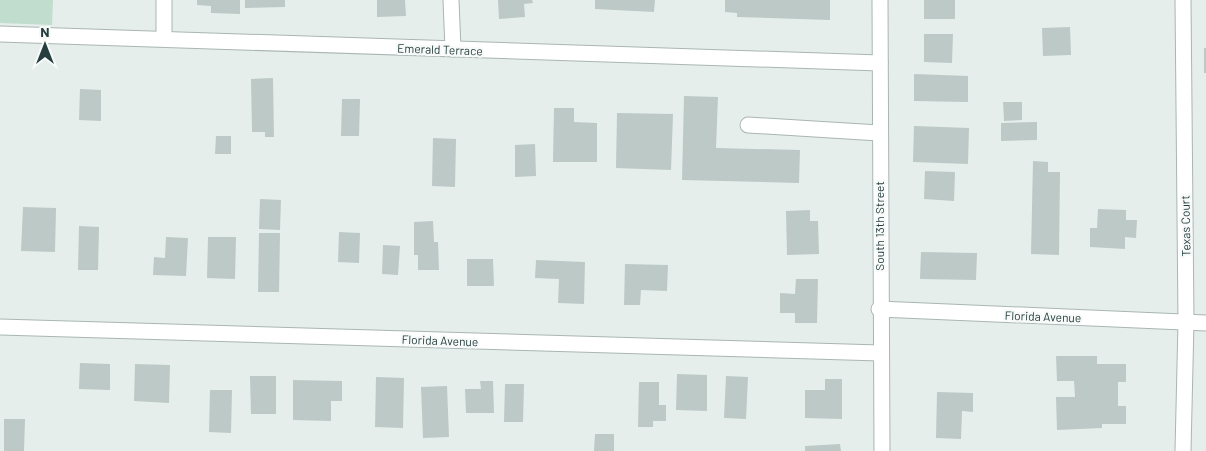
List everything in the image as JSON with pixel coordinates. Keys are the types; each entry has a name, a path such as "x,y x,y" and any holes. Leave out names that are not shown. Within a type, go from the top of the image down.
{"street":[{"path":"164,0 164,39"},
{"path":"451,0 452,49"},
{"name":"South 13th Street","path":"880,0 879,310 882,451"},
{"name":"Texas Court","path":"1183,0 1186,322 1183,451"},
{"name":"Emerald Terrace","path":"0,34 880,63"},
{"path":"748,126 879,133"},
{"name":"Florida Avenue","path":"879,310 1206,322"},
{"name":"Florida Avenue","path":"0,327 880,354"}],"green space":[{"path":"0,0 53,0 52,25 0,23"}],"building":[{"path":"197,0 240,0 240,14 211,13 211,6 197,5"},
{"path":"245,0 285,0 285,7 245,8"},
{"path":"377,0 405,0 406,16 377,17"},
{"path":"498,0 532,0 533,3 524,4 525,17 499,19"},
{"path":"595,0 655,0 654,12 595,9"},
{"path":"725,0 830,0 830,20 737,17 737,13 725,12"},
{"path":"924,0 955,0 955,19 924,19"},
{"path":"1070,27 1071,55 1043,56 1042,28"},
{"path":"924,34 953,34 952,63 924,62"},
{"path":"1204,48 1206,48 1206,73 1204,73"},
{"path":"914,74 968,76 968,102 914,101"},
{"path":"273,78 274,137 265,137 265,132 252,132 251,79"},
{"path":"80,89 101,90 101,121 79,120"},
{"path":"684,96 718,97 716,148 800,150 799,183 682,180"},
{"path":"342,99 360,99 359,136 341,136"},
{"path":"1003,102 1022,102 1022,120 1004,121"},
{"path":"554,108 574,108 574,122 597,123 597,162 553,162"},
{"path":"617,113 673,114 671,170 616,168"},
{"path":"1037,122 1037,140 1001,141 1001,123"},
{"path":"914,126 969,128 968,164 913,162"},
{"path":"216,136 231,136 231,154 215,154"},
{"path":"433,138 456,139 455,187 432,186"},
{"path":"535,144 536,176 515,177 515,145"},
{"path":"1033,161 1048,162 1048,172 1060,172 1059,255 1031,254"},
{"path":"925,171 955,172 954,201 924,199"},
{"path":"260,199 281,200 280,230 259,229"},
{"path":"23,207 56,208 55,252 21,251"},
{"path":"1098,209 1126,210 1126,220 1137,220 1136,238 1125,237 1125,249 1090,247 1090,228 1097,228"},
{"path":"810,210 810,221 818,221 819,254 787,255 786,211"},
{"path":"433,221 434,242 438,242 439,270 418,270 418,255 414,255 414,222"},
{"path":"79,226 99,227 98,270 78,270"},
{"path":"339,232 360,233 359,263 338,262"},
{"path":"259,233 280,233 279,292 258,292"},
{"path":"166,237 188,238 186,276 153,275 154,257 165,258"},
{"path":"208,237 236,237 235,279 207,278"},
{"path":"383,245 400,246 398,275 382,274"},
{"path":"921,252 977,253 976,280 920,279"},
{"path":"467,259 493,259 494,286 467,286"},
{"path":"536,260 585,262 584,304 558,303 559,279 535,278"},
{"path":"625,264 668,265 667,291 641,290 640,305 624,305"},
{"path":"796,279 818,279 817,323 795,323 795,313 780,313 780,293 795,294"},
{"path":"1056,356 1097,356 1097,364 1126,364 1126,382 1118,382 1118,406 1126,406 1126,424 1102,424 1102,428 1057,430 1056,397 1075,397 1074,381 1057,381"},
{"path":"80,363 110,364 110,390 79,389"},
{"path":"135,364 170,365 169,403 134,401"},
{"path":"677,374 707,375 707,411 676,410"},
{"path":"250,376 276,376 276,414 251,414"},
{"path":"726,376 748,377 746,419 724,418"},
{"path":"376,377 404,378 403,428 375,427"},
{"path":"825,379 842,379 842,419 805,418 805,390 825,390"},
{"path":"293,380 342,381 342,401 331,401 331,421 293,420"},
{"path":"480,381 493,381 494,413 466,413 465,389 481,389"},
{"path":"639,382 659,382 659,405 666,405 666,421 653,421 653,427 638,427"},
{"path":"505,384 524,384 523,422 504,422"},
{"path":"447,386 449,437 423,438 421,387"},
{"path":"210,390 232,390 231,433 209,432"},
{"path":"937,392 973,393 973,412 962,411 961,439 936,438"},
{"path":"4,419 25,419 24,451 4,451"},
{"path":"595,434 614,434 614,451 594,451"},
{"path":"840,444 841,451 805,451 805,446"}]}
